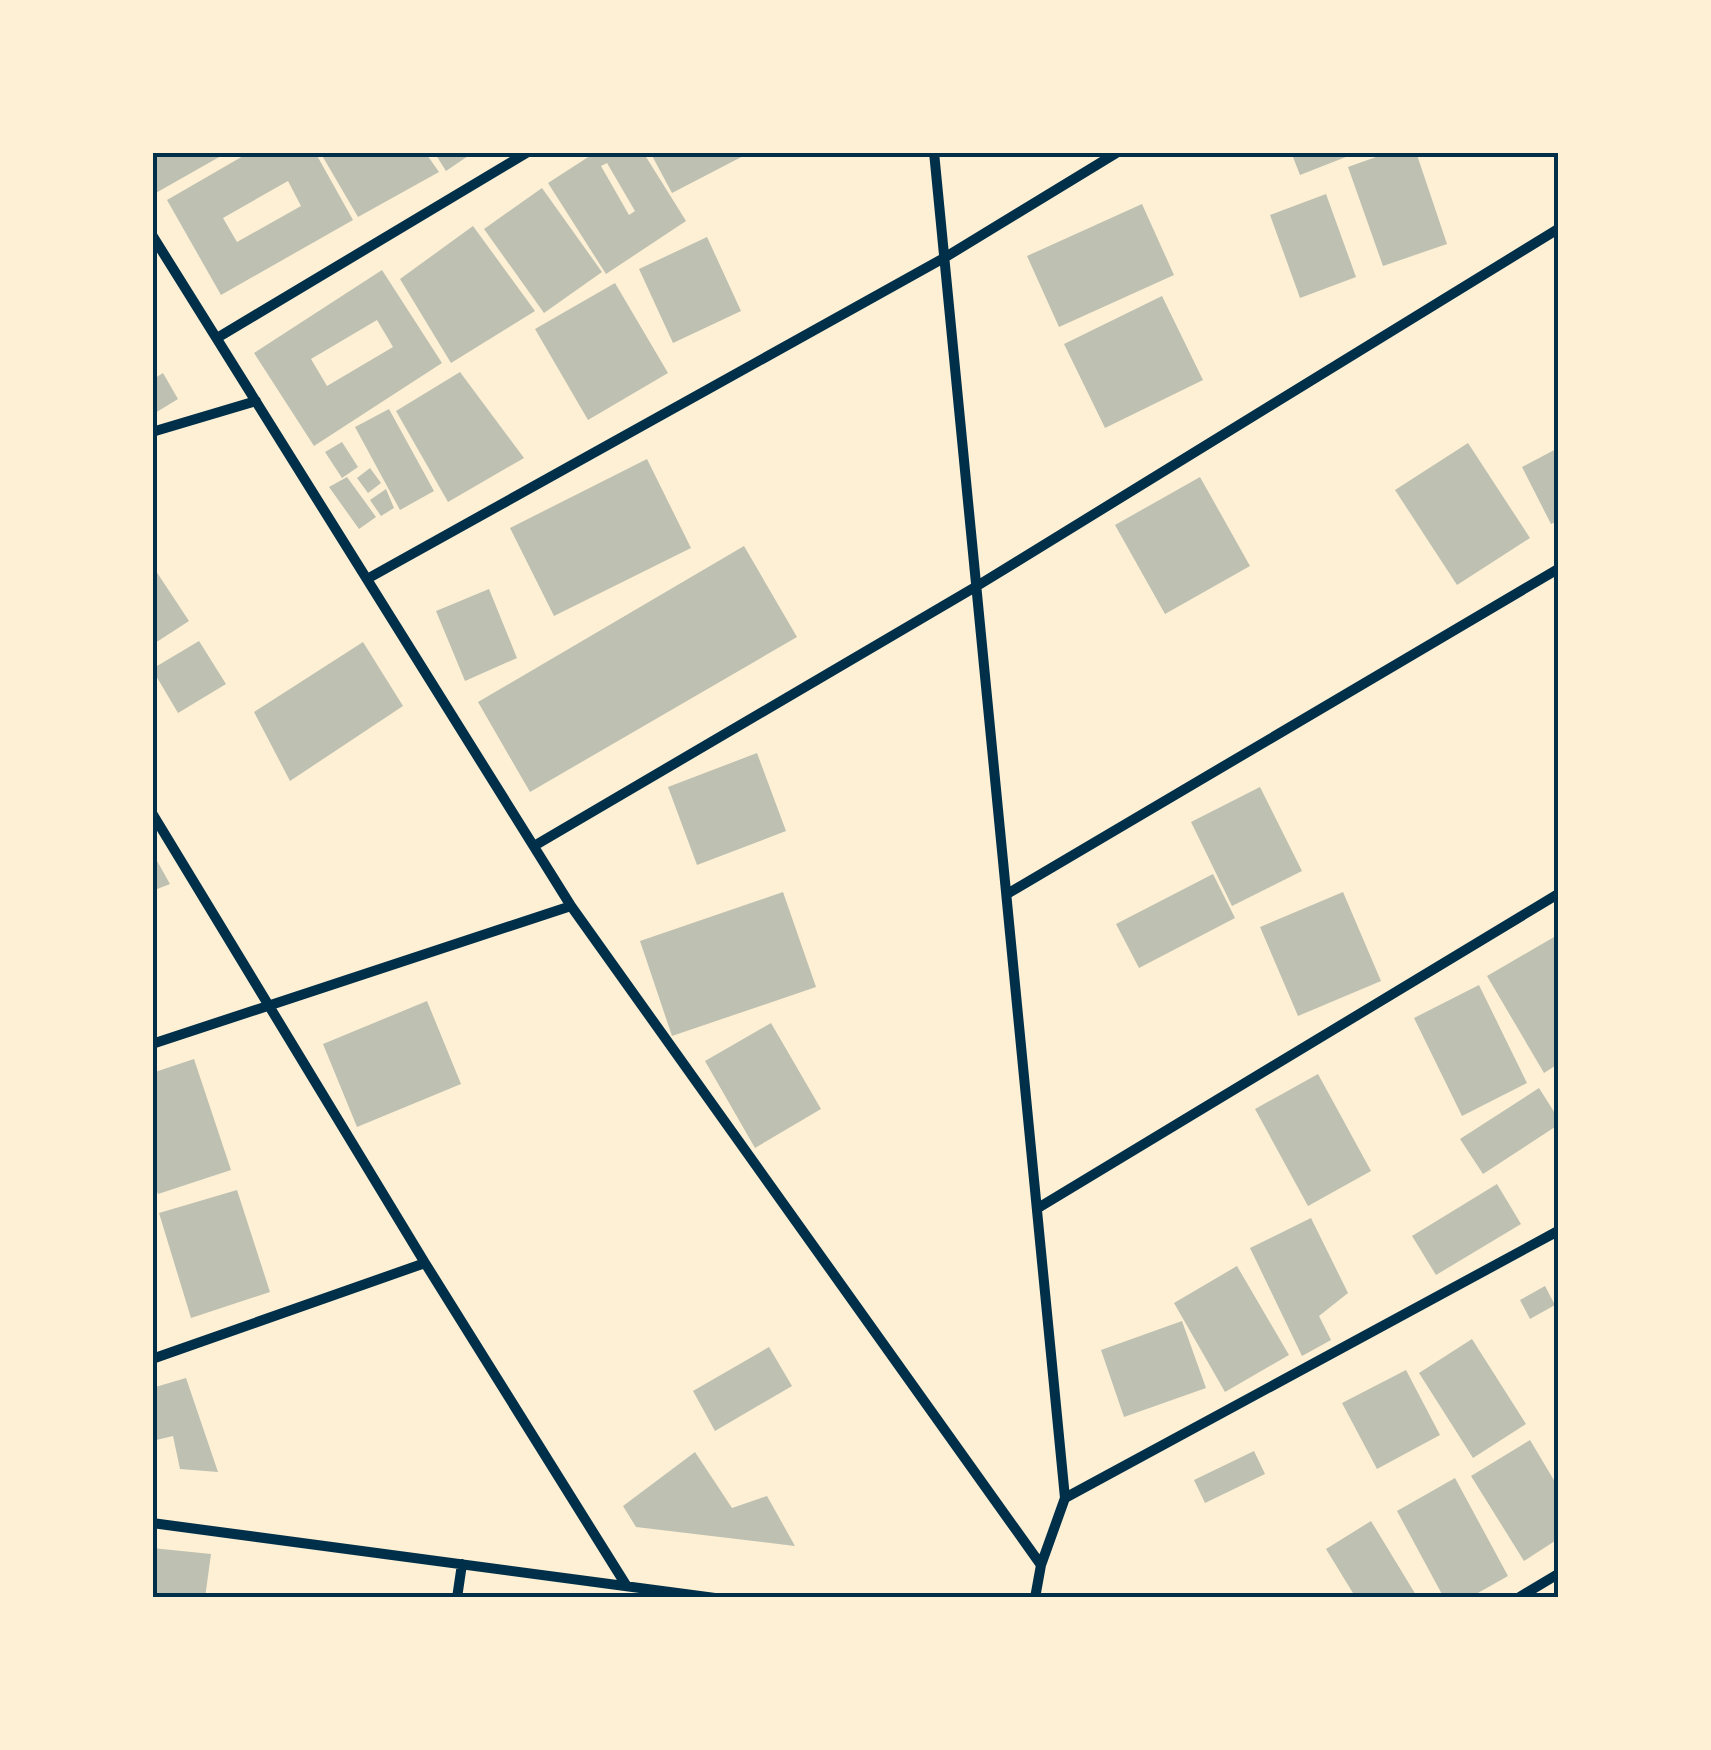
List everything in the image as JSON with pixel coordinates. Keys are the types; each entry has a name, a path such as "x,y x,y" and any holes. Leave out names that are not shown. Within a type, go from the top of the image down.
{"street":[{"path":"216,338 528,152"},
{"path":"934,152 1065,1498 1041,1565 1035,1598"},
{"path":"368,579 944,258 1118,152"},
{"path":"534,846 977,586 1558,229"},
{"path":"152,235 571,906 1041,1565"},
{"path":"152,432 256,401"},
{"path":"1007,894 1558,569"},
{"path":"152,813 626,1586"},
{"path":"1038,1208 1558,894"},
{"path":"152,1044 571,906"},
{"path":"1065,1498 1558,1232"},
{"path":"152,1359 425,1263"},
{"path":"152,1523 715,1598"},
{"path":"457,1598 462,1564"},
{"path":"1518,1598 1558,1574"}],"building":[{"path":"152,152 228,152 154,194"},
{"path":"250,152 315,152 353,220 221,295 167,200","holes":["288,181 301,206 237,242 223,218"]},
{"path":"320,152 425,152 439,172 358,217"},
{"path":"434,152 474,152 446,171"},
{"path":"596,152 643,152 686,221 606,274 548,183","holes":["607,163 635,211 629,215 601,166"]},
{"path":"650,152 751,152 672,193"},
{"path":"1291,152 1356,152 1356,153 1300,175"},
{"path":"1390,152 1416,152 1447,244 1383,266 1348,167"},
{"path":"542,188 602,272 544,313 484,229"},
{"path":"1326,194 1356,277 1300,298 1270,215"},
{"path":"1142,204 1174,275 1059,327 1027,256"},
{"path":"473,226 535,311 451,363 400,279"},
{"path":"707,237 741,311 673,343 639,269"},
{"path":"382,270 442,363 314,446 254,353","holes":["377,320 393,347 327,386 311,359"]},
{"path":"615,283 668,373 588,420 535,329"},
{"path":"1162,296 1203,380 1105,428 1064,344"},
{"path":"460,372 524,458 448,502 396,411"},
{"path":"163,373 178,399 155,413 152,380"},
{"path":"389,409 434,491 400,510 355,427"},
{"path":"342,442 358,467 342,478 325,452"},
{"path":"1468,443 1530,538 1457,585 1395,490"},
{"path":"1558,448 1558,521 1551,524 1522,467"},
{"path":"647,459 691,548 554,616 510,528"},
{"path":"370,468 381,483 368,493 357,478"},
{"path":"347,477 376,517 359,529 329,487"},
{"path":"1200,477 1250,566 1165,614 1115,525"},
{"path":"386,489 394,508 381,516 370,500"},
{"path":"744,546 797,637 530,792 478,702"},
{"path":"152,565 189,621 152,645"},
{"path":"489,589 517,658 465,681 436,611"},
{"path":"199,641 226,684 178,713 152,669"},
{"path":"363,642 403,706 290,781 254,712"},
{"path":"757,753 786,831 697,865 668,787"},
{"path":"1260,787 1302,871 1232,906 1191,822"},
{"path":"152,852 170,884 152,891"},
{"path":"1213,874 1235,918 1139,968 1116,924"},
{"path":"783,892 816,987 672,1036 640,941"},
{"path":"1343,892 1381,981 1298,1016 1260,927"},
{"path":"1554,937 1558,944 1558,1064 1544,1073 1487,976"},
{"path":"1479,985 1527,1083 1462,1116 1414,1018"},
{"path":"427,1001 461,1084 357,1127 323,1044"},
{"path":"771,1023 821,1109 755,1148 705,1061"},
{"path":"194,1059 231,1170 158,1194 152,1179 152,1073"},
{"path":"1318,1074 1371,1171 1308,1206 1255,1109"},
{"path":"1539,1088 1558,1118 1558,1125 1483,1174 1460,1139"},
{"path":"1497,1184 1521,1224 1436,1275 1412,1236"},
{"path":"237,1190 270,1292 191,1318 159,1213"},
{"path":"1311,1218 1348,1293 1319,1316 1331,1340 1302,1356 1250,1248"},
{"path":"1237,1266 1289,1355 1225,1392 1174,1303"},
{"path":"1545,1286 1555,1305 1530,1319 1520,1300"},
{"path":"1182,1321 1206,1388 1124,1417 1101,1350"},
{"path":"1472,1339 1526,1424 1473,1458 1419,1373"},
{"path":"769,1347 792,1386 715,1431 693,1391"},
{"path":"1406,1370 1440,1435 1377,1469 1342,1403"},
{"path":"186,1378 218,1472 180,1469 173,1436 152,1441 152,1388"},
{"path":"1530,1440 1558,1487 1558,1539 1524,1561 1471,1476"},
{"path":"1254,1451 1265,1474 1205,1503 1194,1480"},
{"path":"695,1452 732,1508 767,1496 795,1546 636,1527 623,1506"},
{"path":"1455,1478 1508,1576 1469,1598 1444,1598 1397,1511"},
{"path":"1371,1521 1416,1595 1411,1598 1356,1598 1326,1549"},
{"path":"152,1548 211,1554 205,1598 152,1598"}]}
